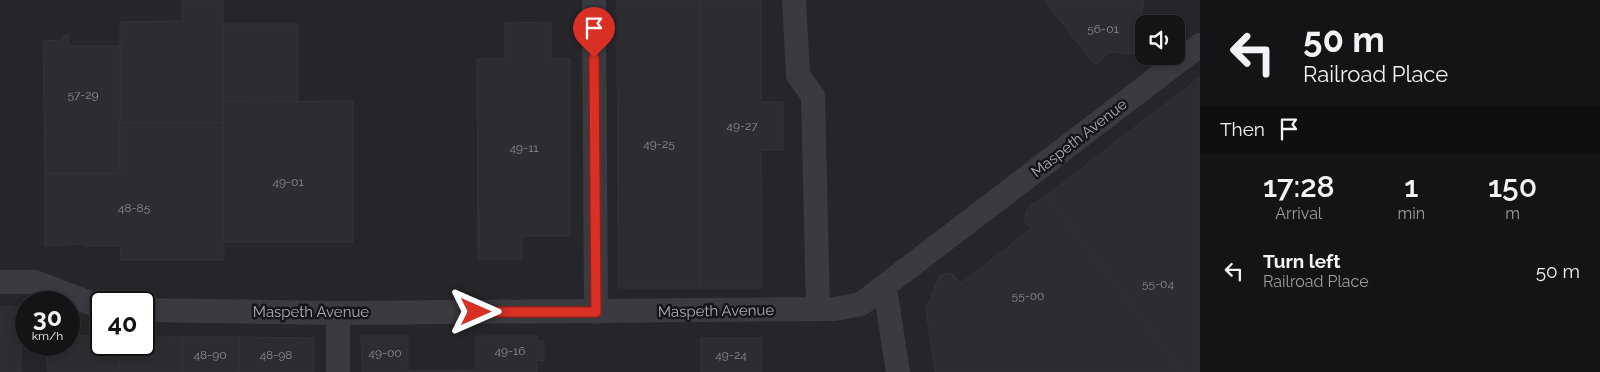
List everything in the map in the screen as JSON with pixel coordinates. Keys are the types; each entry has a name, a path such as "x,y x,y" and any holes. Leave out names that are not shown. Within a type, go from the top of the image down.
{"street":[{"path":"594,0 596,312"},
{"path":"794,0 798,75 812,96 818,309"},
{"name":"Maspeth Avenue","path":"155,310 338,313 596,312 835,309 861,304 885,288 1200,45"},
{"path":"0,282 35,282 90,303"},
{"path":"885,288 898,372"},
{"path":"338,313 338,372"}],"shaded area":[{"path":"0,0 1200,0 1200,372 0,372"}],"building":[{"path":"182,0 223,0 223,123 120,123 120,22 182,21"},
{"path":"617,0 700,0 701,288 618,288"},
{"path":"700,0 761,0 761,102 783,102 783,150 761,150 762,288 701,288"},
{"path":"1044,0 1144,0 1142,15 1135,15 1135,54 1110,52 1095,65"},
{"path":"551,22 551,59 570,59 570,236 522,236 522,259 478,259 477,59 505,59 505,23"},
{"path":"223,24 298,24 298,101 223,102"},
{"path":"69,35 69,46 120,46 120,174 45,174 43,41 62,40 62,36"},
{"path":"1200,77 1200,372 1183,372 1047,195"},
{"path":"353,101 353,242 223,242 223,102"},
{"path":"120,123 223,123 224,260 121,260 120,246 84,246 84,244 45,246 45,174 120,174"},
{"path":"1047,195 1183,372 935,372 926,310 939,276 946,273 952,274 961,283 1031,229 1024,220 1027,210 1031,205"},
{"path":"0,307 15,307 15,356 21,356 21,372 0,372"},
{"path":"80,335 90,336 90,356 119,356 120,372 48,372 47,356 80,356"},
{"path":"361,336 408,336 408,370 463,370 463,372 362,372"},
{"path":"476,336 537,336 537,341 544,341 544,361 537,360 537,372 463,372 463,370 476,370"},
{"path":"155,337 182,337 182,372 120,372 119,356 155,356"},
{"path":"182,337 239,337 239,372 182,372"},
{"path":"239,337 314,338 314,372 239,372"},
{"path":"701,338 761,338 762,372 701,372"}],"route":[{"path":"476,312 596,312 594,58"}]}
